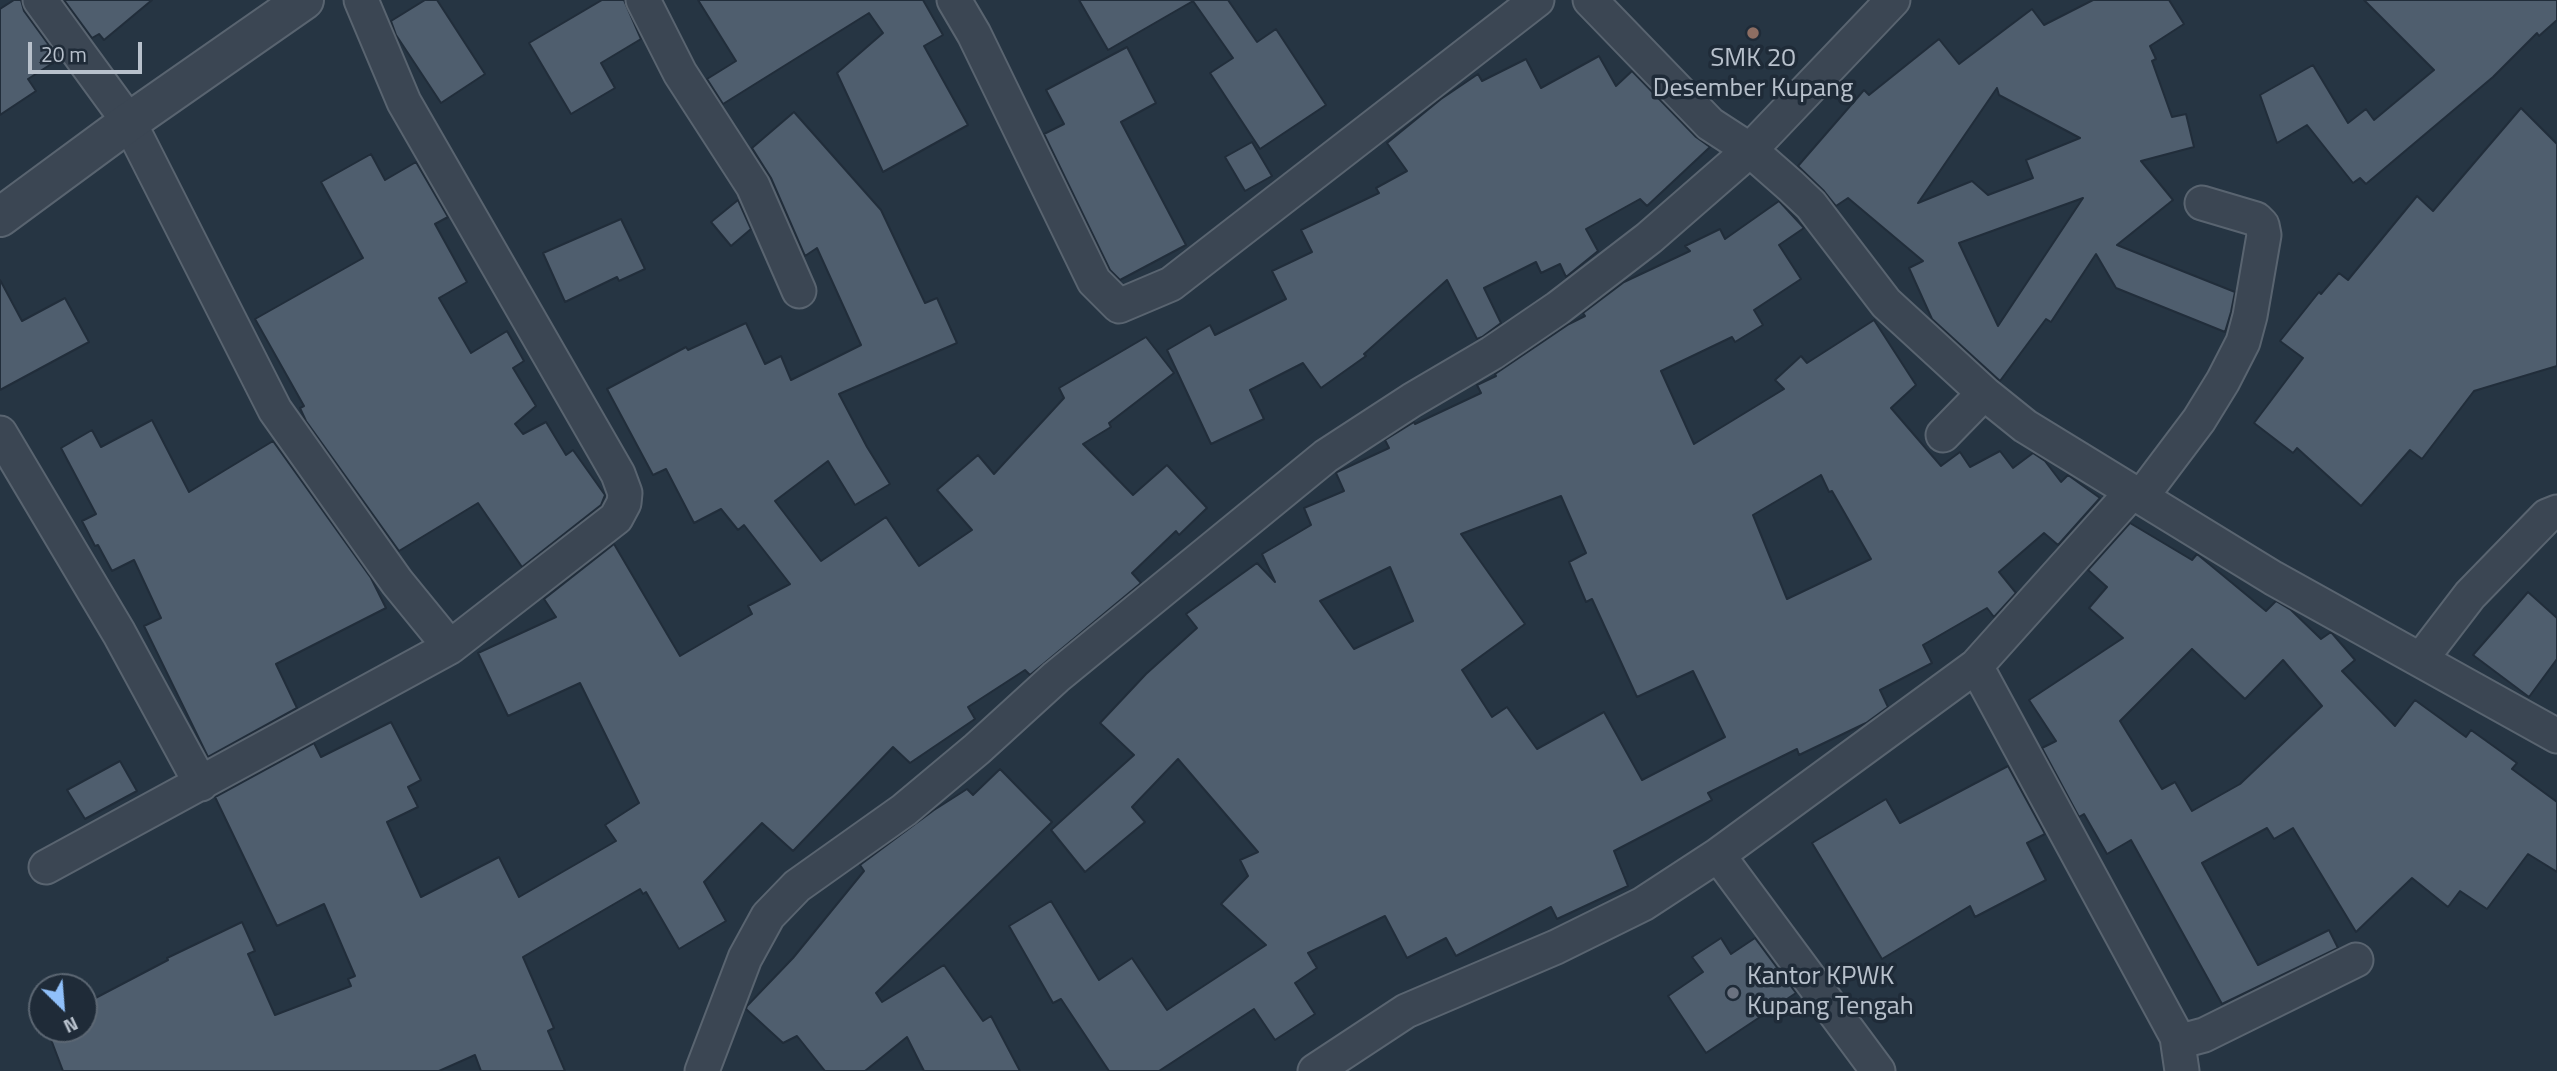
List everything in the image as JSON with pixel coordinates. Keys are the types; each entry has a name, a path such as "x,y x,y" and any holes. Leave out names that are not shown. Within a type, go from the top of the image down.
{"street":[{"path":"40,0 129,122 275,410 397,582 450,647"},
{"path":"0,217 129,122 304,0"},
{"path":"46,867 450,647 616,518 625,503 625,493 618,474 404,102 360,0"},
{"path":"643,0 680,73 753,186 799,291"},
{"path":"954,0 980,47 1094,281 1119,306 1171,284 1537,0"},
{"path":"1590,0 1710,124 1750,150 1811,205 1886,303 1984,393 2025,426 2273,578 2557,736"},
{"path":"702,1071 746,958 768,916 797,886 904,810 977,749 1056,677 1326,456 1412,400 1492,353 1558,308 1649,238 1750,150 1893,0"},
{"path":"1315,1071 1406,1011 1556,947 1643,904 1718,855 1976,666 2137,495 2199,420 2223,382 2243,342 2264,235 2262,225 2256,219 2202,202"},
{"path":"1943,435 1984,393"},
{"path":"0,433 119,633 201,784"},
{"path":"2421,659 2470,595 2547,516 2557,512"},
{"path":"1976,666 2176,1037 2182,1071"},
{"path":"1718,855 1878,1071"},
{"path":"2176,1037 2189,1039 2204,1035 2356,960"}],"building":[{"path":"14,0 21,0 24,11 59,59 28,79 36,91 0,115 0,9"},
{"path":"64,0 152,0 104,40 99,34 92,38"},
{"path":"425,0 437,0 485,74 441,103 396,35 391,21"},
{"path":"602,0 624,0 641,39 601,63 615,88 571,114 529,43"},
{"path":"698,0 923,0 943,35 924,46 968,125 883,172 837,73 883,33 869,13 723,104 707,79 736,61"},
{"path":"1079,0 1228,0 1257,42 1276,29 1326,105 1260,149 1210,73 1233,58 1193,1 1108,50"},
{"path":"2093,0 2169,0 2184,24 2150,46 2156,59 2152,61 2172,117 2186,114 2194,147 2141,161 2173,200 2117,245 2235,292 2225,332 2116,288 2096,254 2051,322 2046,319 2000,381 1932,319 1909,268 1923,261 1848,198 1836,206 1798,166 1864,90 1869,95 1939,39 1959,64 2032,9 2044,25","holes":["1997,88 1999,95 2080,138 2026,160 2033,178 1988,195 1972,181 1918,203","2083,198 1998,326 1959,243"]},
{"path":"2364,0 2557,0 2557,20 2539,36 2537,33 2493,77 2366,184 2360,178 2353,183 2307,125 2277,143 2260,95 2313,65 2348,123 2366,109 2374,120 2434,70"},
{"path":"1127,47 1156,103 1121,122 1186,245 1120,280 1110,270 1044,134 1064,124 1046,90"},
{"path":"1599,56 1616,86 1632,71 1696,137 1710,147 1647,206 1640,199 1586,229 1598,251 1566,277 1560,264 1541,273 1536,262 1484,288 1501,323 1482,337 1477,339 1447,280 1364,354 1366,356 1321,388 1303,363 1250,390 1264,419 1211,444 1167,350 1210,325 1215,335 1286,299 1272,271 1312,252 1301,230 1379,193 1376,188 1407,171 1387,143 1441,99 1478,74 1482,81 1526,59 1541,88"},
{"path":"2521,108 2557,144 2557,366 2474,391 2422,459 2410,450 2361,506 2297,448 2293,453 2254,423 2303,358 2280,341 2319,292 2321,294 2339,273 2348,280 2417,196 2433,211"},
{"path":"794,112 881,210 925,303 937,298 957,343 839,394 890,484 855,505 828,461 775,501 821,561 886,517 919,566 972,530 937,490 978,455 994,474 1064,398 1059,388 1146,337 1174,373 1109,423 1111,427 1083,444 1133,495 1167,465 1207,508 1179,535 1176,531 1132,573 1141,583 1030,675 1025,670 968,707 975,719 910,763 893,747 793,851 762,823 704,882 726,921 679,949 646,892 643,894 640,889 523,957 554,1028 548,1031 565,1071 481,1071 475,1055 439,1071 63,1071 52,1043 98,1043 98,997 168,960 167,958 242,922 255,951 248,954 275,1015 351,986 348,979 355,976 324,904 277,926 215,797 314,743 321,757 391,722 421,780 408,787 418,807 387,822 421,897 499,857 519,897 616,841 605,825 639,803 580,683 508,716 478,653 556,617 544,599 614,544 680,656 752,614 748,606 790,584 744,525 738,530 721,509 694,523 666,469 653,475 607,389 686,347 688,350 746,323 765,364 781,356 791,380 861,345 817,248 805,256 771,178 752,148"},
{"path":"1252,142 1272,176 1245,191 1225,157"},
{"path":"371,154 385,180 416,162 448,217 435,224 467,282 439,298 471,353 507,331 524,361 513,368 536,406 515,424 523,434 546,422 566,455 573,450 605,495 601,505 522,567 478,503 399,551 306,421 300,408 304,406 255,319 363,258 321,182"},
{"path":"738,200 751,229 731,246 711,222"},
{"path":"1779,201 1804,228 1779,245 1801,279 1754,310 1763,325 1735,342 1732,337 1661,371 1694,444 1784,389 1775,380 1801,356 1807,363 1874,320 1916,385 1891,408 1941,466 1960,452 1970,467 2000,451 2013,468 2033,453 2045,461 2061,482 2068,475 2100,498 2058,545 2044,533 1999,572 2016,593 1994,617 1987,608 1923,645 1932,663 1880,690 1888,707 1866,723 1799,755 1797,749 1708,793 1712,800 1614,851 1628,886 1557,919 1551,907 1456,956 1446,938 1407,958 1385,916 1308,953 1317,968 1295,983 1315,1014 1275,1040 1254,1009 1159,1071 1109,1071 1061,999 1053,1003 1009,926 1051,901 1099,980 1132,958 1167,1010 1266,945 1221,904 1248,876 1240,860 1258,852 1178,759 1132,807 1145,822 1085,872 1051,830 1134,755 1100,723 1146,674 1197,628 1186,614 1257,563 1275,582 1262,554 1311,525 1304,508 1344,491 1337,472 1389,448 1385,440 1414,422 1415,424 1481,393 1477,385 1496,376 1495,374 1569,324 1585,316 1583,313 1624,282 1690,251 1685,246 1720,229 1725,239","holes":["1821,475 1871,559 1787,599 1753,515","1561,496 1586,553 1569,562 1586,602 1592,599 1637,697 1693,671 1725,737 1642,780 1604,712 1537,749 1507,707 1492,717 1462,670 1525,624 1461,534","1390,567 1413,621 1354,649 1320,601"]},
{"path":"621,219 645,269 619,281 617,277 565,302 543,253"},
{"path":"0,280 22,321 65,298 89,342 0,390"},
{"path":"152,420 189,492 273,441 371,578 386,608 276,664 297,708 208,757 144,626 161,618 134,560 112,571 98,545 95,546 82,521 96,514 61,448 92,430 101,447"},
{"path":"2130,523 2192,560 2197,554 2266,611 2276,601 2291,610 2321,639 2331,632 2355,660 2342,671 2395,726 2415,700 2466,737 2471,730 2517,763 2512,769 2557,802 2557,872 2528,854 2487,909 2460,891 2448,907 2412,878 2356,932 2293,828 2274,839 2267,828 2202,863 2258,965 2329,930 2338,948 2222,1004 2131,840 2107,854 2084,814 2079,817 2042,748 2056,741 2029,700 2123,638 2089,608 2107,587 2088,570","holes":["2192,649 2245,699 2283,660 2322,706 2240,784 2192,811 2175,782 2162,789 2120,721"]},
{"path":"2528,592 2557,618 2557,659 2529,697 2473,655"},
{"path":"120,761 137,791 85,819 67,790"},
{"path":"2008,766 2045,834 2027,843 2046,880 1975,917 1970,906 1882,959 1812,843 1886,799 1900,823"},
{"path":"1000,769 1052,822 876,993 882,1002 944,965 983,1021 991,1016 1020,1071 924,1071 907,1037 865,1071 825,1071 797,1036 783,1043 746,1009 747,1006 793,958 864,871 860,865 967,789 973,795"},
{"name":"Kantor KPWK Kupang Tengah","path":"1721,938 1731,954 1755,938 1796,993 1706,1053 1668,996 1703,972 1692,957"}],"place":[{"name":"SMK 20 Desember Kupang","path":"1753,33"},
{"name":"Kantor KPWK Kupang Tengah","path":"1733,993"}]}
